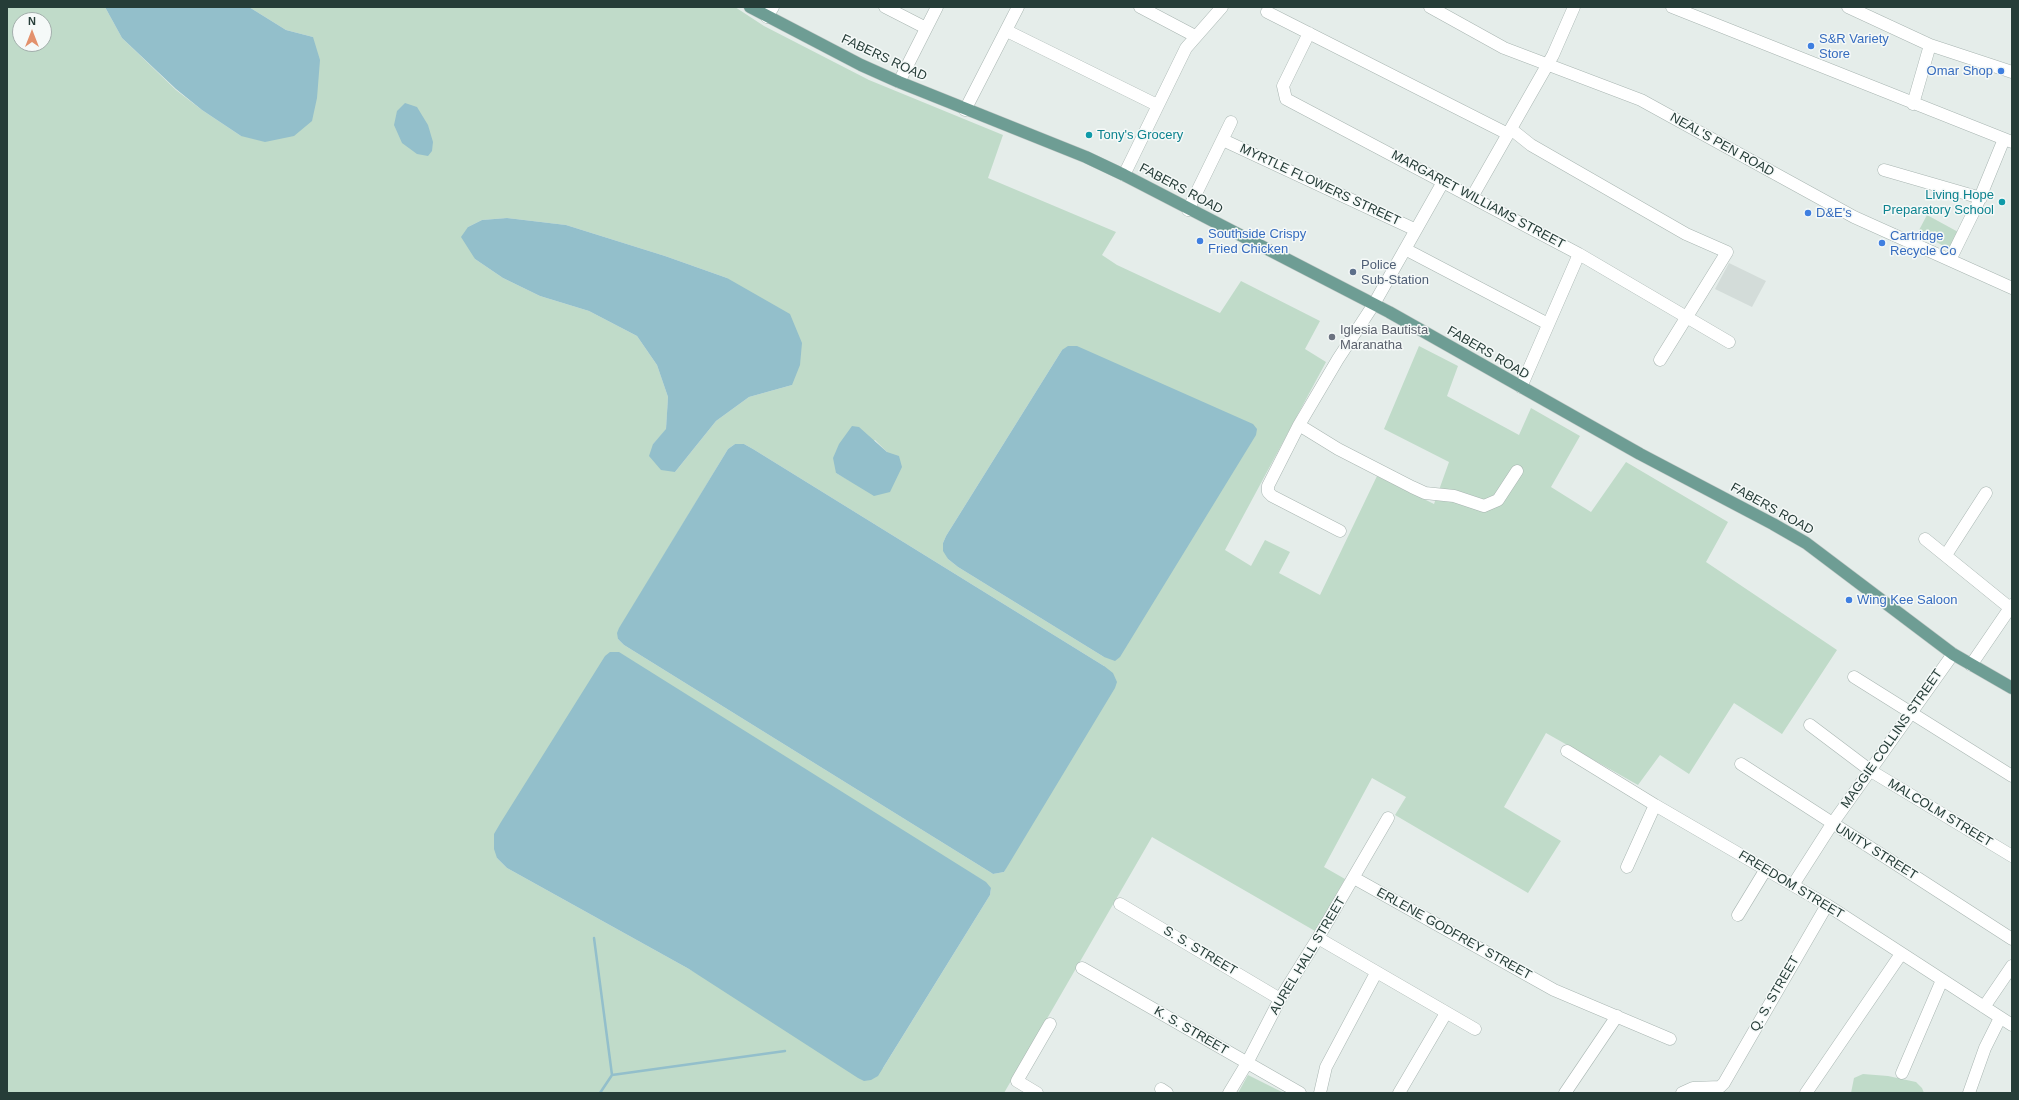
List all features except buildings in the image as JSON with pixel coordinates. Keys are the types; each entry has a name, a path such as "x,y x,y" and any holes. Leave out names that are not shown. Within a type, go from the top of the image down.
{"main road":[{"name":"FABERS ROAD","path":"750,7 770,12 898,82 1086,157 1124,175 1188,210 1374,304 1640,454 1806,543 1953,654 2012,688"}],"street":[{"path":"885,7 926,28"},
{"path":"898,82 937,7"},
{"path":"965,110 1018,7"},
{"path":"1140,7 1195,36"},
{"path":"1124,175 1186,48 1222,7"},
{"name":"NEAL'S PEN ROAD","path":"1430,7 1492,42 1641,100 1828,203 2012,288"},
{"path":"1472,197 1548,64 1574,7"},
{"path":"1672,7 2008,141 1950,260"},
{"path":"1850,7 1930,45 2012,72"},
{"path":"1267,12 1510,131 1531,145 1686,234 1727,252 1660,360"},
{"path":"1007,31 1157,105"},
{"name":"MARGARET WILLIAMS STREET","path":"1309,33 1283,86 1286,99 1579,254 1729,342"},
{"path":"1913,104 1930,45"},
{"path":"1188,210 1231,122"},
{"name":"MYRTLE FLOWERS STREET","path":"1223,140 1416,230"},
{"path":"1884,170 1981,198"},
{"path":"1340,531 1272,496 1268,492 1270,480 1299,425 1338,359 1374,304 1444,182"},
{"path":"1405,249 1548,324"},
{"path":"1521,387 1579,254"},
{"path":"1299,425 1338,449 1425,493 1454,496 1484,506 1498,500 1518,471"},
{"path":"1946,555 1986,493"},
{"path":"1925,539 2011,606 1971,665"},
{"name":"MAGGIE COLLINS STREET","path":"1793,885 1832,824 1953,654"},
{"path":"1854,677 2012,776"},
{"name":"MALCOLM STREET","path":"1810,725 1871,771 2012,856"},
{"name":"FREEDOM STREET","path":"1567,751 1655,805 1827,905 2012,1025"},
{"name":"UNITY STREET","path":"1741,764 2012,939"},
{"path":"1627,867 1655,805"},
{"name":"AUREL HALL STREET","path":"1229,1093 1247,1063 1280,999 1354,878 1388,818"},
{"path":"1738,915 1766,869"},
{"name":"ERLENE GODFREY STREET","path":"1354,878 1554,990 1670,1039"},
{"name":"S. S. STREET","path":"1120,904 1280,999"},
{"name":"Q. S. STREET","path":"1682,1093 1685,1090 1693,1088 1720,1087 1724,1084 1827,905"},
{"path":"1318,938 1376,973 1476,1029"},
{"path":"1806,1093 1901,954"},
{"path":"1984,1007 2012,966"},
{"name":"K. S. STREET","path":"1082,968 1300,1093"},
{"path":"1320,1093 1326,1067 1376,973"},
{"path":"1902,1073 1942,980"},
{"path":"1399,1093 1446,1013"},
{"path":"1565,1093 1617,1016"},
{"path":"1969,1093 1985,1048 2000,1018"},
{"path":"1037,1093 1016,1081 1050,1024"}],"shaded area":[{"path":"1729,263 1766,281 1752,307 1715,289"}],"green space":[{"path":"7,7 105,7 122,38 176,90 202,110 241,136 313,37 286,30 249,7 735,7 764,26 869,80 1003,135 988,178 1116,232 1102,255 1117,265 1220,313 1241,281 1320,321 1305,349 1326,362 1225,550 1251,566 1265,540 1290,552 1279,573 1320,595 1377,476 1434,504 1449,462 1384,429 1419,346 1458,366 1447,396 1519,435 1531,408 1580,436 1551,487 1591,512 1626,462 1728,522 1706,562 1837,650 1782,734 1734,703 1689,774 1660,755 1638,785 1546,733 1504,807 1561,841 1528,893 1395,815 1406,797 1372,778 1324,867 1345,879 1315,931 1152,837 1004,1093 7,1093","holes":["507,218 566,225 665,256 727,278 792,385 749,397 716,421 675,472 653,444 666,430 668,397 657,365 637,336 589,311 540,296 503,278 475,259 468,227 482,220","1062,350 1104,657 958,567 948,559 943,543","875,440 887,452 852,482 836,473","735,444 744,444 753,449 1104,666 1004,872 993,874 624,645 618,639 620,628 728,449","497,858 991,888 990,895 883,1068 689,969 507,868"]},
{"path":"1927,215 1960,233 1951,250 1918,232"},
{"path":"1863,1074 1888,1076 1916,1082 1922,1088 1924,1093 1851,1093 1854,1078"},
{"path":"1248,1075 1284,1093 1238,1093"}],"water":[{"path":"105,7 249,7 286,30 313,37 320,60 317,98 312,121 294,136 265,142 241,136 202,110 176,89 122,38"},
{"path":"405,103 417,107 428,125 433,142 432,151 428,156 417,154 402,143 394,125 397,111"},
{"path":"507,218 566,225 665,256 727,278 790,314 802,343 800,365 792,385 749,397 716,421 675,472 661,470 649,456 653,444 666,429 668,397 657,365 637,336 589,311 540,296 503,278 475,259 461,237 468,227 482,220"},
{"path":"1068,346 1077,346 1253,424 1257,429 1256,435 1120,657 1115,661 1104,657 958,567 948,559 943,551 943,543 946,536 1062,350"},
{"path":"852,426 859,427 887,452 899,456 902,467 890,492 874,496 836,473 833,458 839,444"},
{"path":"735,444 744,444 753,449 1113,673 1117,682 1115,688 1004,872 993,874 624,645 618,639 617,633 619,628 728,449"},
{"path":"610,652 619,652 986,882 991,888 990,895 878,1076 871,1080 864,1081 858,1078 689,969 507,868 497,858 494,849 494,834 605,656"}],"waterway":[{"path":"594,938 612,1075 600,1093"},
{"path":"612,1075 785,1051"}],"place":[{"name":"S&R Variety Store","path":"1811,46"},
{"name":"Omar Shop","path":"2001,71"},
{"name":"Tony's Grocery","path":"1089,135"},
{"name":"Living Hope Preparatory School","path":"2002,202"},
{"name":"D&E's","path":"1808,213"},
{"name":"Southside Crispy Fried Chicken","path":"1200,241"},
{"name":"Cartridge Recycle Co","path":"1882,243"},
{"name":"Police Sub-Station","path":"1353,272"},
{"name":"Iglesia Bautista Maranatha","path":"1332,337"},
{"name":"Wing Kee Saloon","path":"1849,600"}]}
